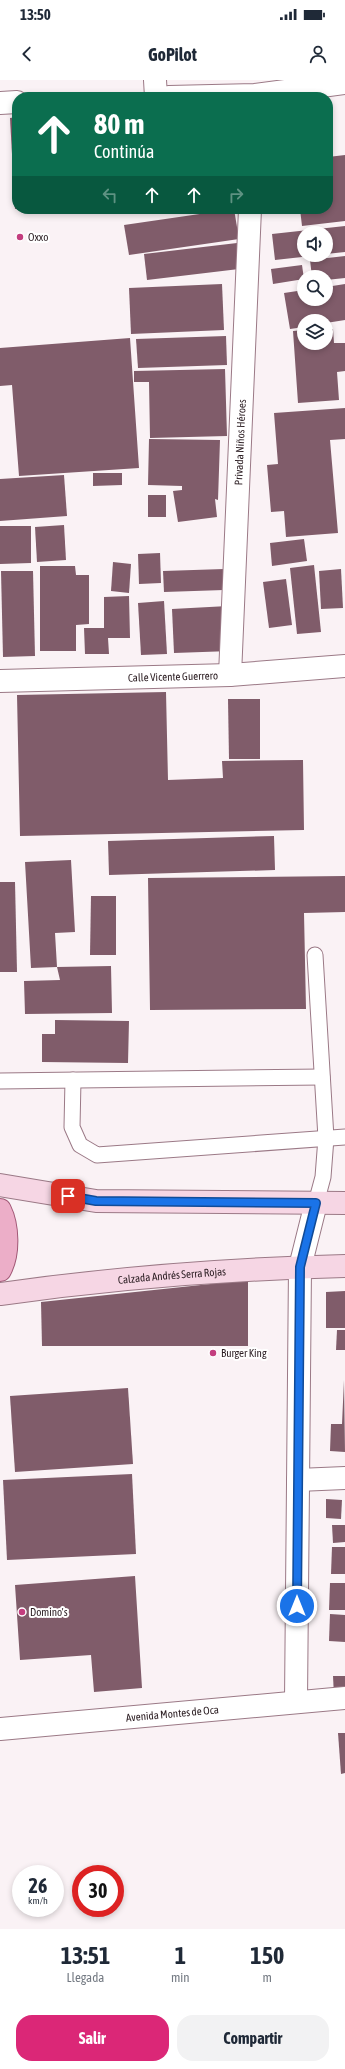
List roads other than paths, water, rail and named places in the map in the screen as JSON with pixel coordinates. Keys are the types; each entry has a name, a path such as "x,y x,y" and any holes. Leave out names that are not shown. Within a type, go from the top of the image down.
{"main road":[{"path":"0,1184 96,1201 345,1203"},
{"path":"0,1210 5,1220 5,1261 0,1270"},
{"name":"Calzada Andrés Serra Rojas","path":"0,1294 57,1286 194,1273 345,1266"}],"street":[{"path":"155,80 156,92"},
{"path":"283,92 345,83"},
{"path":"0,103 12,102"},
{"name":"Privada Niños Héroes","path":"230,675 250,214"},
{"name":"Calle Vicente Guerrero","path":"0,681 230,675 345,666"},
{"path":"296,1701 300,1267 316,1203"},
{"path":"298,1480 345,1478"},
{"name":"Avenida Montes de Oca","path":"0,1729 296,1701 345,1698"}],"lane":[{"path":"315,955 326,1138 323,1177 316,1203"},
{"path":"0,1081 322,1077"},
{"path":"73,1080 72,1127 80,1144 97,1155 345,1137"}],"place":[{"name":"Oxxo","path":"20,237"},
{"name":"Burger King","path":"213,1353"},
{"name":"Domino's","path":"22,1612"}]}
